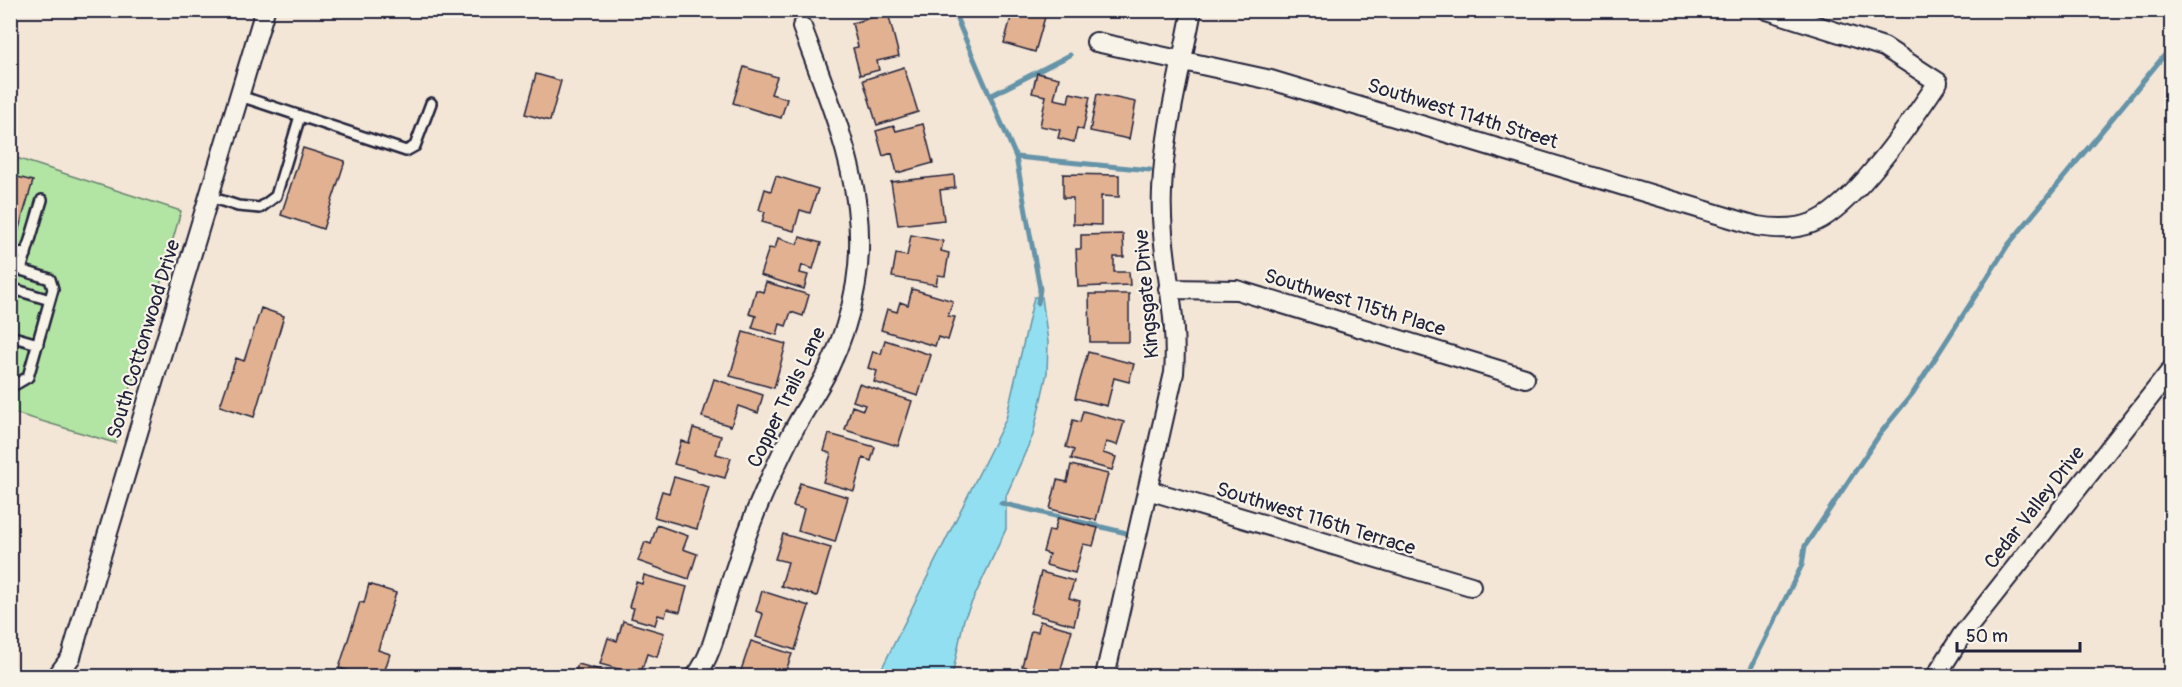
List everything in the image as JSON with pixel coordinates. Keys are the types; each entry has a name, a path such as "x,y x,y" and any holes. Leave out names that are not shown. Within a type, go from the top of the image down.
{"street":[{"name":"South Cottonwood Drive","path":"57,676 71,657 265,10"},
{"name":"Kingsgate Drive","path":"1105,676 1174,373 1175,340 1168,289 1162,191 1192,10"},
{"name":"Southwest 114th Street","path":"1096,42 1309,90 1757,226 1786,229 1814,223 1848,197 1919,111 1938,82 1884,47 1767,10"},
{"name":"Copper Trails Lane","path":"696,676 709,654 742,548 762,497 792,433 832,362 850,314 857,284 861,243 854,180 843,141 802,27"},
{"name":"Southwest 115th Place","path":"1168,289 1223,288 1245,292 1525,378"},
{"name":"Cedar Valley Drive","path":"1936,676 1962,635 2172,369"},
{"name":"Southwest 116th Terrace","path":"1148,490 1471,586"}],"lane":[{"path":"240,96 406,151 415,146 431,103"},
{"path":"210,197 238,206 260,208 276,196 300,116"},
{"path":"10,383 16,384 28,377 53,289 50,279 21,270 42,200"},
{"path":"10,250 26,255"},
{"path":"10,288 50,300"},
{"path":"10,336 38,344"}],"green space":[{"path":"10,156 181,211 115,443 11,412"}],"water":[{"path":"1034,297 1042,297 1048,342 1047,373 1033,435 1006,496 1006,529 964,619 952,676 878,676 1006,419"}],"building":[{"path":"1013,10 1047,10 1035,52 1004,43"},
{"path":"888,13 899,56 877,61 879,70 860,75 853,48 858,47 852,23"},
{"path":"744,67 777,77 771,94 787,99 781,118 733,103"},
{"path":"904,67 918,112 877,125 863,80"},
{"path":"1037,73 1059,78 1054,99 1068,102 1070,93 1090,97 1083,130 1077,128 1074,142 1058,138 1060,130 1040,126 1046,96 1032,93"},
{"path":"536,74 561,81 550,121 525,114"},
{"path":"1097,94 1136,102 1129,139 1090,131"},
{"path":"923,124 933,163 897,173 892,153 883,156 876,131 894,126 896,131"},
{"path":"303,148 345,161 323,229 281,215"},
{"path":"1063,174 1119,175 1119,197 1101,196 1101,225 1073,224 1073,198 1063,198"},
{"path":"10,175 33,181 15,242 10,240"},
{"path":"954,175 955,188 940,190 944,220 898,225 891,182"},
{"path":"776,176 818,189 810,213 800,210 794,231 762,222 765,212 759,210 765,189 771,191"},
{"path":"1123,234 1124,257 1114,257 1114,272 1129,272 1130,285 1078,287 1076,249 1081,249 1081,235"},
{"path":"911,235 943,241 941,251 949,253 945,276 938,275 936,285 892,277 896,254 907,256"},
{"path":"800,237 821,243 813,269 802,265 800,273 808,275 804,289 760,275 769,248 775,249 778,238 797,244"},
{"path":"766,282 809,295 803,316 791,312 786,326 780,324 777,335 752,328 756,316 749,314 756,290 763,292"},
{"path":"912,289 953,301 948,316 955,317 948,340 938,337 935,346 881,330 887,309 897,312 900,302 908,305"},
{"path":"1089,294 1129,294 1129,342 1090,342"},
{"path":"261,308 284,316 254,417 220,406 236,358 244,361"},
{"path":"743,332 786,344 774,388 730,376"},
{"path":"885,340 931,355 918,396 874,382 877,371 868,368 873,351 881,354"},
{"path":"1088,352 1134,364 1129,382 1114,378 1107,406 1075,398"},
{"path":"714,379 763,395 758,413 738,406 731,426 702,417"},
{"path":"859,384 912,401 898,446 845,430 852,406 863,410 865,405 853,401"},
{"path":"1083,411 1124,422 1117,445 1106,442 1103,453 1116,457 1112,470 1071,459 1074,450 1066,447 1073,420 1080,422"},
{"path":"693,428 721,436 716,454 731,458 725,478 674,464 681,441 689,443"},
{"path":"829,434 875,447 871,461 863,458 854,491 823,482 831,454 824,451"},
{"path":"1071,465 1108,474 1096,520 1050,509 1057,480 1067,482"},
{"path":"674,477 709,487 697,529 654,517 662,491 669,493"},
{"path":"800,483 848,497 835,542 798,531 804,509 793,506"},
{"path":"1058,518 1098,528 1093,546 1083,544 1075,573 1046,565 1049,554 1043,552 1049,530 1054,531"},
{"path":"657,525 688,536 683,549 697,554 689,579 638,561 645,542 651,544"},
{"path":"783,534 831,548 817,596 781,586 788,562 775,559"},
{"path":"1041,572 1074,581 1069,598 1080,601 1074,625 1030,613"},
{"path":"644,575 687,587 680,612 667,609 665,617 658,615 655,625 631,618 634,608 629,607 636,582 642,584"},
{"path":"369,584 396,593 378,650 390,654 383,676 366,676 339,668 360,602 364,603"},
{"path":"762,591 809,606 795,650 756,637 763,614 756,611"},
{"path":"623,621 664,633 657,657 647,654 640,675 600,664 608,638 617,641"},
{"path":"1040,621 1072,630 1059,676 1022,666 1031,631 1038,632"},
{"path":"751,641 792,654 784,676 739,676"},
{"path":"578,664 622,676 574,676"}],"waterway":[{"path":"953,10 1016,157 1040,289 1038,303"},
{"path":"1747,676 1802,565 1805,546 1882,431 1913,393 2008,245 2172,46"},
{"path":"990,96 1070,55"},
{"path":"1016,157 1150,170"},
{"path":"1001,503 1135,535"}]}
